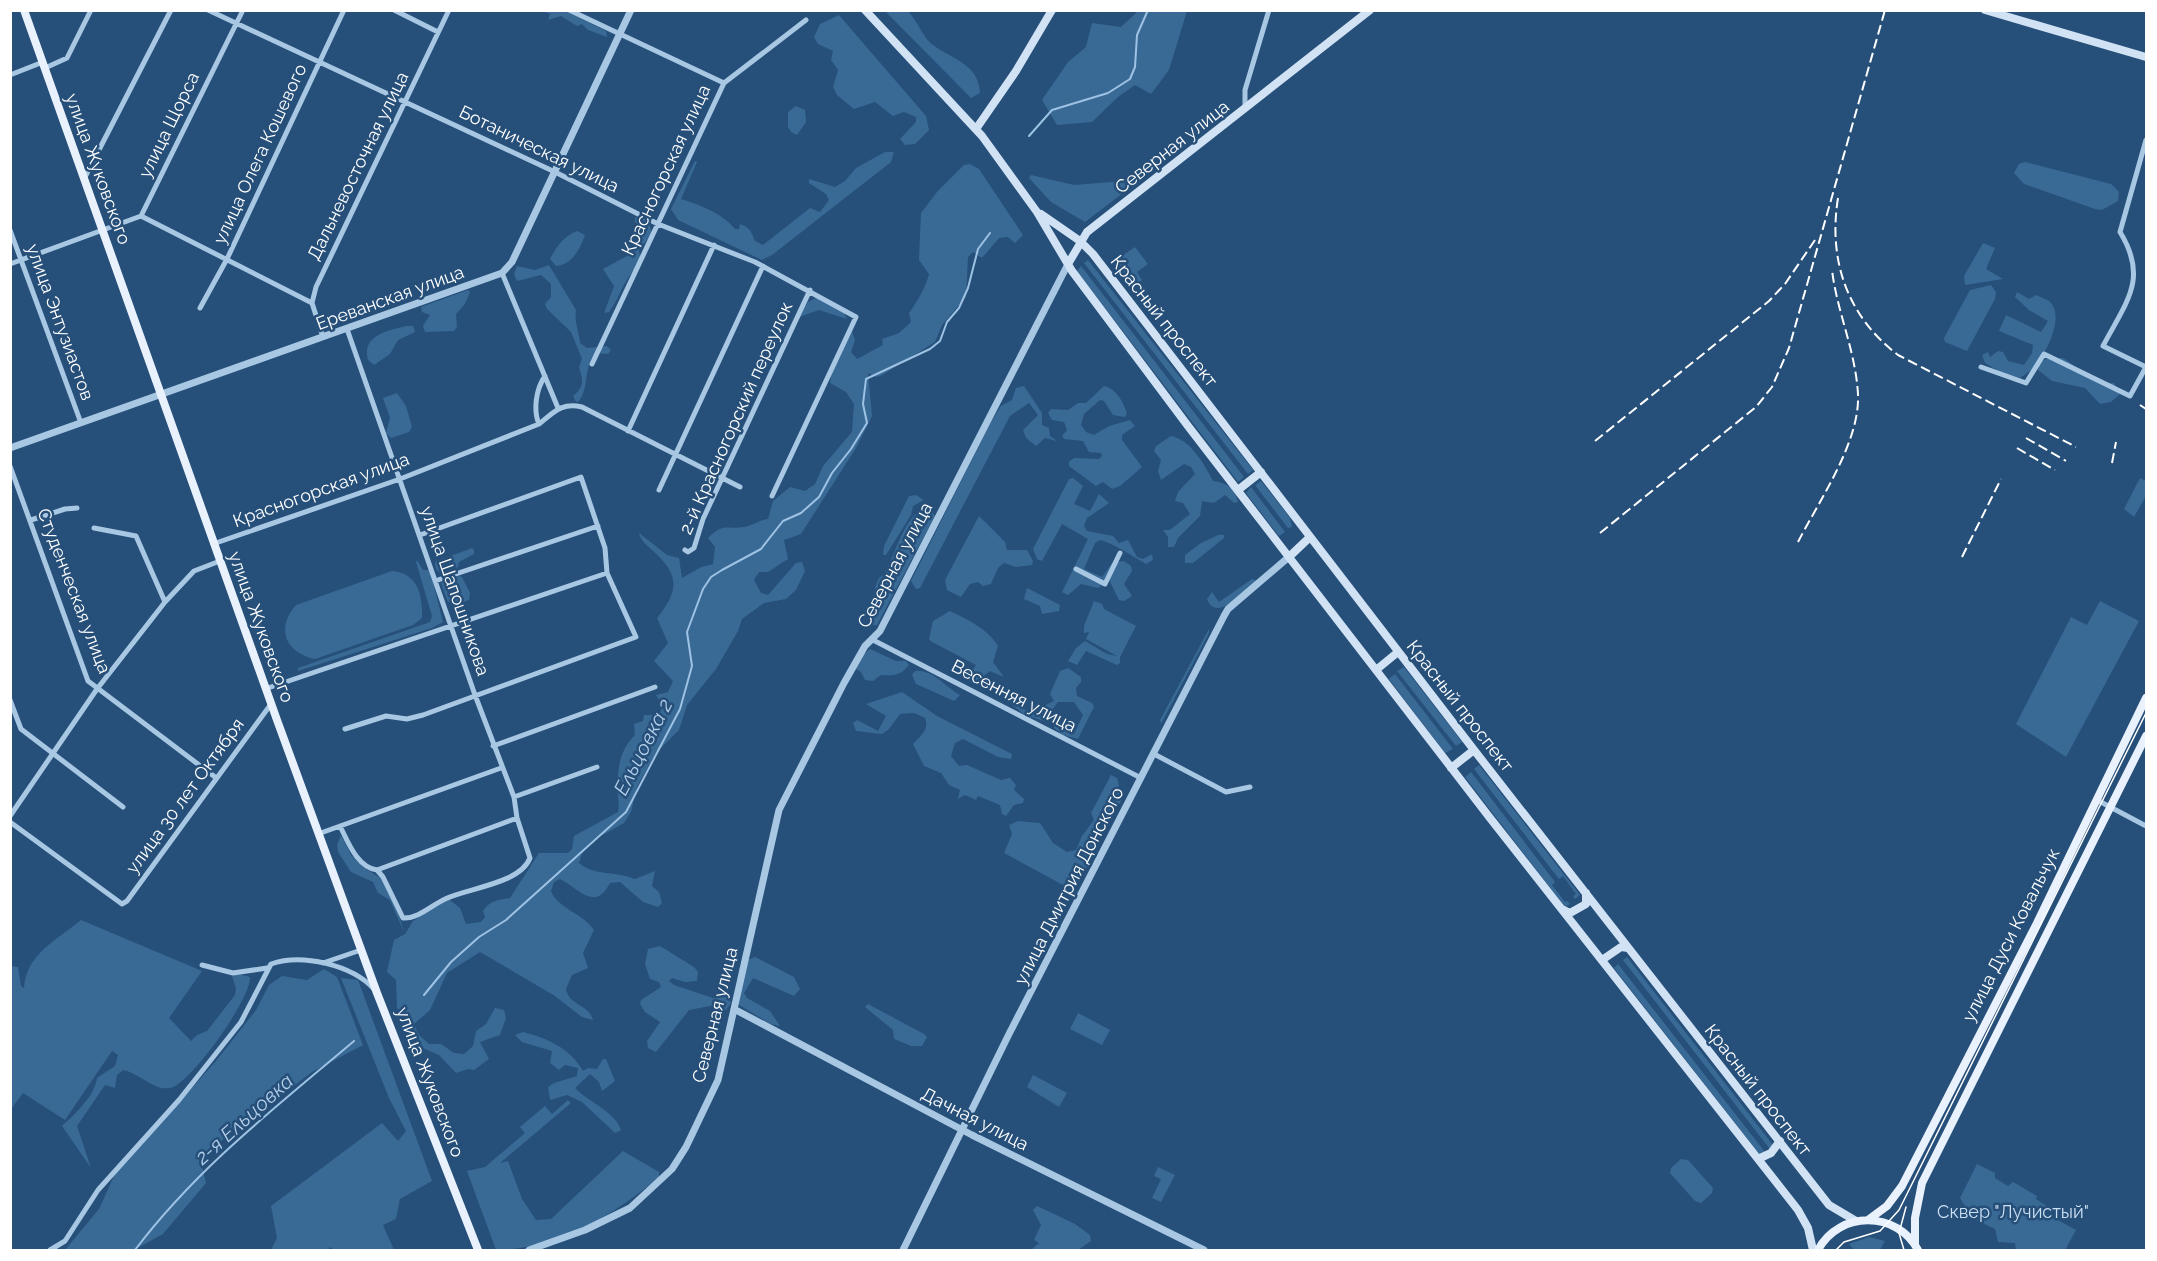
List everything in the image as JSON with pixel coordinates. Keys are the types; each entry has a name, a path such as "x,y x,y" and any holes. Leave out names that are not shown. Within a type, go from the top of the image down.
{"main road":[{"name":"улица Жуковского","path":"24,10 270,704 377,993 478,1251"},
{"name":"Красный проспект","path":"865,10 976,129 1037,212 1068,264 1238,490 1451,768 1803,1216 1813,1251"},
{"path":"976,129 1016,71 1052,10"},
{"name":"Северная улица","path":"1068,264 1080,241 1092,228 1370,10"},
{"path":"1985,10 2146,57"},
{"name":"Красный проспект","path":"1037,212 1080,241 1098,260 1398,652 1829,1205 1856,1221"},
{"path":"1238,490 1261,472"},
{"path":"1290,556 1310,537"},
{"path":"1376,670 1398,652"},
{"name":"улица Дуси Ковальчук","path":"1868,1220 1887,1206 1902,1186 2146,698"},
{"name":"улица Дуси Ковальчук","path":"1917,1247 1915,1218 1922,1183 2146,736"},
{"path":"1451,768 1474,750"},
{"path":"1563,910 1570,913 1580,909 1586,904 1586,892"},
{"path":"1602,960 1621,947 1628,948"},
{"path":"1758,1159 1771,1153 1780,1141"},
{"path":"1818,1251 1830,1235 1856,1221 1868,1220 1894,1227 1917,1247"}],"street":[{"path":"10,75 67,58 91,10"},
{"path":"84,179 171,10"},
{"name":"Ботаническая улица","path":"208,10 555,172 658,224 763,266 856,317 772,496"},
{"name":"улица Щорса","path":"141,216 243,10"},
{"name":"улица Олега Кошевого","path":"200,308 227,260 344,10"},
{"path":"394,10 438,32"},
{"name":"Дальневосточная улица","path":"312,303 316,287 449,10"},
{"path":"569,10 724,83"},
{"path":"632,10 512,262 502,273 558,408 569,404 582,407 740,488"},
{"path":"1245,108 1245,90 1269,10"},
{"name":"Красногорская улица","path":"592,364 724,83 806,20"},
{"path":"1981,367 2026,383 2044,354 2130,396 2146,367 2103,346 2127,300 2135,279 2136,270 2120,232 2146,140"},
{"path":"10,264 141,216 312,303 323,338"},
{"name":"улица Энтузиастов","path":"10,230 81,423"},
{"path":"628,431 714,245"},
{"name":"Северная улица","path":"529,1251 585,1230 630,1208 672,1169 695,1130 718,1080 777,814 844,682 865,646 880,631 1068,264"},
{"path":"659,490 763,266"},
{"name":"Ереванская улица","path":"10,448 502,273"},
{"name":"2-й Красногорский переулок","path":"685,550 688,552 694,548 700,526 810,290"},
{"name":"улица Шапошникова","path":"347,329 493,746 514,797 517,818 531,858 523,869 486,887 447,898 410,919 403,918 377,870"},
{"path":"539,424 535,416 537,392 545,376"},
{"name":"Красногорская улица","path":"213,544 400,479 539,424 558,408"},
{"name":"Студенческая улица","path":"10,466 88,681 215,777"},
{"path":"345,729 386,716 407,719 415,717 636,637 607,573 605,549 581,477 420,535"},
{"path":"31,520 65,509 77,508"},
{"path":"435,581 598,526"},
{"path":"94,528 136,536 165,602"},
{"path":"1076,569 1105,584 1120,553"},
{"name":"улица Дмитрия Донского","path":"903,1251 964,1131 1009,1034 1228,609 1290,556"},
{"path":"10,816 98,689 165,602 194,571 220,561"},
{"path":"265,689 450,624 607,573"},
{"name":"Весенняя улица","path":"873,640 1142,778"},
{"path":"493,746 655,687"},
{"path":"10,700 21,729 123,807"},
{"name":"улица 30 лет Октября","path":"10,822 122,903 127,902 215,777 270,704"},
{"path":"1154,754 1226,792 1250,786"},
{"path":"514,797 597,767"},
{"path":"318,834 501,768"},
{"path":"2097,800 2146,826"},
{"path":"340,826 352,851 369,869 377,870 517,818"},
{"path":"321,963 361,950"},
{"path":"202,965 232,973 267,968 285,961 321,963 350,972 363,979 377,993"},
{"path":"50,1251 65,1241 98,1190 179,1100 241,1022 267,968"},
{"name":"Дачная улица","path":"734,1009 964,1131 1204,1251"}],"green space":[{"path":"543,11 565,11 606,31 607,37 588,30 582,24 577,26 561,16 548,20 550,14"},
{"path":"885,11 908,11 929,42 970,69 975,75 980,93 971,98"},
{"path":"1138,11 1187,11 1169,70 1151,94 1135,85 1118,97 1092,122 1057,125 1042,100 1068,62 1086,47 1092,23 1121,27"},
{"path":"839,15 926,116 929,130 915,144 905,145 900,139 916,122 916,117 904,112 893,116 875,102 854,109 837,95 833,87 838,70 831,60 833,51 818,44 814,37 820,24"},
{"path":"796,106 805,110 806,122 797,135 788,127 788,112"},
{"path":"885,152 894,152 891,162 772,255 762,260 678,220 671,209 695,161 697,162 681,199 717,214 735,229 739,229 740,224 746,227 755,241 763,245 810,208 820,212 829,200 826,194 809,183 809,179 835,187 845,181 856,168"},
{"path":"2025,162 2111,184 2119,192 2118,201 2102,210 2095,209 2024,184 2014,173 2019,164"},
{"path":"970,164 979,169 1023,235 1015,243 1008,237 999,238 983,257 973,252 968,257 966,297 942,325 935,342 882,375 876,377 868,373 872,416 856,448 801,534 784,540 788,559 768,572 759,572 754,580 761,593 768,595 796,563 802,562 805,571 796,590 786,599 764,603 742,619 738,631 716,669 687,705 679,730 655,754 637,787 631,812 624,823 592,841 582,853 579,863 598,872 635,879 655,871 652,886 659,892 662,903 658,907 643,902 620,882 610,883 604,892 593,897 587,896 560,879 554,882 551,891 554,897 590,924 594,930 583,953 588,968 572,975 566,989 571,999 588,1011 593,1020 582,1017 555,996 480,952 447,973 430,1010 414,1024 419,1035 429,1044 441,1044 454,1053 464,1054 473,1046 476,1031 486,1024 495,1008 504,1010 506,1018 500,1035 480,1042 489,1059 474,1070 468,1069 456,1073 439,1055 418,1046 403,1031 407,1022 397,1008 396,980 387,972 394,940 405,934 413,921 447,898 460,908 466,924 481,922 485,917 483,911 489,905 495,901 510,898 539,853 568,853 572,849 574,836 618,812 619,764 626,746 635,735 634,724 643,721 644,715 657,715 661,711 662,705 656,695 668,692 673,681 654,661 668,643 657,618 673,591 672,576 662,560 642,540 639,533 667,555 679,558 682,578 701,567 713,564 715,547 708,538 714,533 722,528 738,528 768,519 773,501 790,487 805,491 815,484 823,466 852,432 854,404 846,392 830,383 833,365 852,331 855,340 851,352 857,359 883,345 882,339 899,333 911,322 909,313 921,294 929,274 919,260 921,213 937,192 964,165"},
{"path":"1031,175 1074,185 1124,181 1128,189 1085,222 1051,202 1029,178"},
{"path":"635,217 649,223 652,234 639,250 641,264 626,282 609,312 604,313 614,286 603,269 627,256 639,239 641,228 635,222"},
{"path":"577,231 585,235 578,251 567,263 556,266 550,259 552,255 565,238"},
{"path":"1983,243 1995,248 1986,269 2003,279 1965,285 1964,276"},
{"path":"1135,247 1148,264 1137,272 1142,280 1134,286 1115,261"},
{"path":"1088,260 1253,470 1248,474 1084,263"},
{"path":"549,265 576,310 580,343 587,348 607,346 611,350 608,354 596,353 592,358 582,395 576,402 573,396 582,383 579,367 582,359 571,332 547,309 545,304 551,297 551,284 541,275 517,281 514,274 517,266 535,270"},
{"path":"1081,266 1244,477 1238,482 1077,271"},
{"path":"1991,285 1996,292 1995,299 1967,351 1945,342 1944,338 1970,290"},
{"path":"468,290 470,292 465,304 456,314 457,327 454,331 425,332 423,326 430,315 422,312 421,307"},
{"path":"2017,292 2029,299 2036,295 2049,301 2056,315 2049,344 2044,353 2033,368 2020,378 2000,372 1985,363 1982,355 1988,352 1990,357 1998,351 2003,352 2008,361 2024,365 2032,353 2033,345 1999,331 2006,315 2041,332 2048,321 2029,310 2015,297"},
{"path":"816,298 844,313 847,319 819,310 799,317 808,302"},
{"path":"413,326 415,332 398,340 390,354 374,365 368,360 367,352 373,339 385,332"},
{"path":"2048,358 2063,358 2099,381 2114,383 2120,394 2111,402 2100,404 2085,388 2052,381 2038,370 2040,362"},
{"path":"1024,386 1042,413 1042,425 1049,428 1050,436 1057,441 1045,438 1036,446 1026,438 1023,430 1038,415 1029,403 1010,416 920,588 916,589 911,581 990,424 1001,406 1012,400 1016,388"},
{"path":"1104,386 1119,396 1127,413 1125,417 1113,415 1104,401 1100,400 1084,414 1081,425 1086,432 1094,435 1109,426 1130,420 1135,426 1122,435 1122,440 1142,467 1120,486 1112,489 1103,482 1096,486 1069,466 1069,462 1074,458 1099,459 1102,456 1101,453 1089,452 1083,441 1064,439 1062,436 1067,430 1064,422 1052,420 1048,413 1051,409 1068,410 1078,403 1086,403"},
{"path":"397,393 406,406 412,427 409,432 391,438 386,433 390,418 383,398"},
{"path":"1171,436 1191,447 1213,481 1230,487 1238,502 1234,503 1225,495 1214,503 1202,501 1200,516 1178,538 1174,547 1168,547 1168,537 1163,530 1170,530 1190,514 1183,503 1175,501 1178,492 1195,474 1191,467 1184,464 1161,480 1158,471 1161,460 1154,451 1156,446"},
{"path":"1073,478 1083,486 1074,504 1090,511 1099,494 1109,503 1087,518 1084,526 1087,531 1113,536 1119,543 1128,540 1137,557 1143,559 1152,554 1153,560 1146,564 1106,542 1100,540 1095,543 1084,569 1102,577 1112,563 1124,561 1131,566 1132,571 1124,584 1132,596 1124,601 1119,600 1109,580 1098,588 1081,584 1068,595 1062,592 1088,539 1062,524 1042,561 1037,559 1033,549 1069,479"},
{"path":"2140,478 2146,481 2146,496 2134,517 2124,509"},
{"path":"1261,481 1290,518 1292,527 1288,528 1255,485"},
{"path":"1251,487 1285,532 1279,536 1246,493"},
{"path":"916,495 924,500 913,506 911,515 886,555 883,555 884,546 909,496"},
{"path":"924,507 929,507 935,516 877,625 872,625 869,621 878,580 889,565 910,520"},
{"path":"979,516 1005,542 1007,550 1027,550 1033,561 1032,565 1016,567 1004,563 998,568 991,584 983,586 978,582 970,584 961,597 947,590 945,580"},
{"path":"1218,535 1224,535 1224,538 1193,563 1185,563 1185,555 1201,543"},
{"path":"472,548 474,554 459,562 458,567 441,574 436,569 435,562"},
{"path":"417,560 423,570 430,570 443,622 432,628 298,671 298,668 430,622 432,616"},
{"path":"392,571 408,576 420,594 422,618 413,625 315,659 305,656 291,646 285,631 286,623 296,605"},
{"path":"462,577 470,593 469,600 456,604 448,602 441,583"},
{"path":"1252,579 1256,580 1254,584 1230,604 1217,608 1211,606 1207,599 1212,592 1219,602"},
{"path":"1027,588 1060,605 1059,611 1042,614 1040,606 1024,599"},
{"path":"1094,601 1136,626 1120,657 1120,663 1117,665 1086,651 1077,665 1068,661 1076,648 1085,641 1107,654 1117,656 1086,639 1089,632 1084,633 1084,626"},
{"path":"2100,601 2139,621 2066,757 2016,724 2071,617 2087,625"},
{"path":"950,611 977,625 994,640 998,646 993,662 1004,677 990,671 977,681 970,682 967,679 976,665 929,639 933,621"},
{"path":"1209,629 1209,633 1161,724 1160,720"},
{"path":"870,649 896,661 906,661 909,665 896,674 881,675 873,681 865,680 861,672 856,669 863,655"},
{"path":"1404,667 1462,742 1456,746 1397,671"},
{"path":"1068,668 1081,677 1081,682 1076,688 1077,696 1092,703 1094,707 1078,739 1063,735 1054,728 1054,725 1074,734 1083,715 1074,702 1058,702 1044,721 1025,715 1010,703 1015,697 1016,705 1030,713 1054,701 1050,694 1060,671"},
{"path":"915,671 928,673 960,695 954,701 916,684 912,675"},
{"path":"1395,674 1453,749 1445,753 1389,679"},
{"path":"902,692 937,716 1012,754 1011,759 998,757 963,739 955,743 951,756 959,766 967,765 1001,780 1010,778 1016,785 1014,790 1024,799 1023,803 1014,805 1006,816 1002,814 1000,805 978,796 976,800 965,795 958,799 960,790 949,785 941,773 924,766 913,744 923,733 926,722 925,718 914,713 900,714 889,729 882,734 856,731 853,723 857,720 878,731 886,716 866,704"},
{"path":"1479,765 1580,895 1575,899 1573,896 1576,894 1563,876 1559,879 1474,769"},
{"path":"1471,772 1555,882 1552,885 1565,902 1570,904 1565,907 1465,777"},
{"path":"1111,775 1117,778 1122,799 1111,820 1101,821 1093,836 1099,844 1074,891 1004,853 1012,834 1009,825 1018,821 1040,823 1053,843 1067,852 1076,850 1082,836 1094,820 1091,813"},
{"path":"341,835 351,855 362,866 383,880 397,908 404,932 390,900 378,893 373,882 351,872 338,852 337,845"},
{"path":"81,920 202,971 169,1018 191,1041 197,1035 207,1031 235,995 236,989 232,976 238,974 250,977 248,987 231,1020 205,1057 179,1083 170,1088 158,1087 123,1070 117,1075 115,1088 105,1085 77,1126 91,1168 62,1126 88,1098 97,1078 115,1066 118,1055 112,1051 65,1120 23,1093 11,1109 11,966 18,967 21,986 24,988 30,966 37,957 53,941"},
{"path":"660,946 694,967 698,972 697,981 685,982 672,978 669,981 674,985 713,998 727,995 731,1003 726,1010 710,1006 689,1010 656,1052 648,1048 647,1041 660,1022 645,1012 640,1004 641,1000 661,987 659,982 650,979 645,964 648,949"},
{"path":"755,957 794,977 800,989 794,996 753,978 744,993 747,998 770,1011 780,1026 771,1024 739,1005 737,998 747,960"},
{"path":"1627,957 1773,1145 1769,1148 1623,960"},
{"path":"1618,964 1765,1152 1760,1155 1614,968"},
{"path":"324,969 337,977 363,1045 312,1072 200,1157 206,1183 163,1234 134,1250 65,1250 99,1209 115,1174 216,1061 256,1010 269,985 282,976 307,980"},
{"path":"341,978 358,980 432,1181 400,1199 396,1219 383,1225 394,1250 334,1250 330,1247 328,1250 271,1250 277,1238 271,1206 382,1123 398,1141 406,1131 389,1098"},
{"path":"868,1004 924,1034 927,1037 922,1046 911,1046 894,1039 893,1030 865,1007"},
{"path":"1078,1013 1110,1030 1102,1045 1070,1029"},
{"path":"523,1032 541,1037 565,1050 583,1071 588,1068 597,1069 603,1059 606,1059 615,1081 602,1091 599,1082 590,1074 575,1088 607,1112 621,1130 615,1133 582,1102 567,1095 550,1100 548,1087 577,1076 578,1068 565,1065 559,1070 550,1063 552,1051 522,1042 515,1035"},
{"path":"1033,1075 1067,1093 1059,1107 1027,1087"},
{"path":"568,1100 571,1103 500,1163 508,1161 522,1199 536,1220 551,1219 623,1151 659,1172 659,1177 624,1204 562,1237 540,1244 496,1250 467,1171 485,1167 525,1133 520,1127 545,1106 552,1114"},
{"path":"1681,1159 1688,1160 1713,1188 1712,1193 1701,1203 1695,1201 1670,1173 1671,1168"},
{"name":"Сквер \"Лучистый\"","path":"1977,1164 1995,1173 1995,1178 2008,1186 2013,1182 2037,1196 2036,1199 2048,1207 2045,1213 2076,1230 2065,1250 2016,1250 2015,1243 1998,1242 1995,1229 1972,1218 1960,1198"},
{"path":"1158,1167 1175,1175 1161,1202 1152,1198 1161,1179 1154,1176"},
{"path":"1037,1206 1075,1224 1090,1235 1091,1241 1078,1250 1031,1250 1039,1243 1034,1240 1041,1225 1033,1210"},
{"path":"1869,1237 1885,1241 1880,1250 1854,1250 1849,1244"}],"waterway":[{"name":"Ельцовка 2","path":"1029,136 1052,110 1108,93 1130,79 1135,67 1137,35 1148,10"},
{"name":"Ельцовка 2","path":"424,995 451,962 479,937 506,920 626,812 680,709 692,666 687,632 703,589 711,577 761,549 783,521 801,513 819,497 832,473 851,449 867,423 863,404 866,379 930,349 940,341 947,322 959,308 968,288 978,249 990,233"},
{"name":"2-я Ельцовка","path":"135,1250 159,1220 211,1165 354,1041"}],"tram line":[{"path":"1836,1250 1844,1242 1880,1231 1899,1210 2146,713"},
{"path":"1904,1250 1899,1233 1906,1207"}],"railway":[{"path":"1600,533 1756,407 1772,387 1789,348 1885,10"},
{"path":"1838,198 1836,243 1839,265 1854,305 1880,340 1898,355 2076,447"},
{"path":"1595,441 1769,301 1785,284 1815,240"},
{"path":"1798,542 1837,471 1857,413 1857,379 1832,270"},
{"path":"2140,405 2146,409"},
{"path":"2026,438 2066,461"},
{"path":"2112,463 2116,442"},
{"path":"2017,448 2055,470"},
{"path":"1962,557 2001,479"}]}
